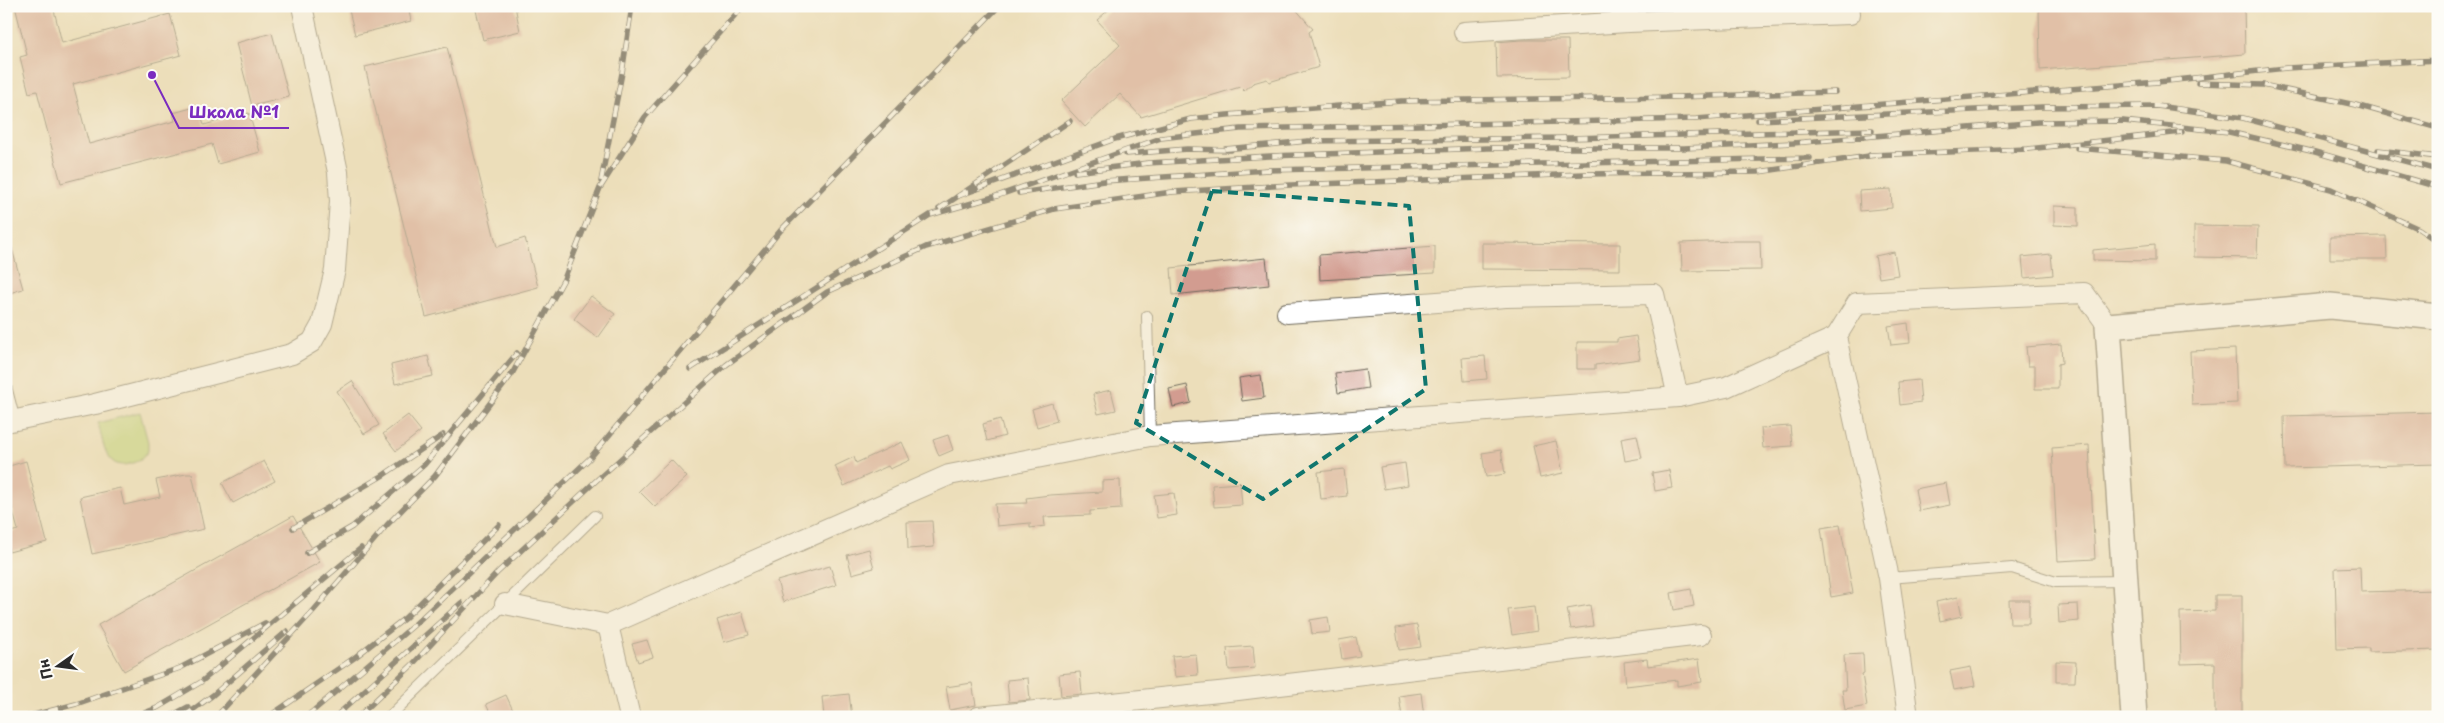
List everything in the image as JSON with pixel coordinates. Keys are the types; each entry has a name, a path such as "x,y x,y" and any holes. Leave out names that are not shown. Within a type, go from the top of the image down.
{"street":[{"path":"11,421 95,404 292,354 312,342 322,324 332,289 340,201 338,172 302,6"},
{"path":"1464,32 1628,22 1850,14 1849,6"},
{"path":"1287,314 1506,297 1654,294 1678,397"},
{"path":"505,604 608,625 949,475 1150,436 1678,397 1726,387 1836,337 1858,303 2084,294 2108,326 2134,717"},
{"path":"2108,326 2330,306 2438,318"},
{"path":"1836,337 1889,578 1908,717"},
{"path":"608,625 630,717"},
{"path":"978,717 1238,690 1701,635"}],"lane":[{"path":"1147,316 1150,436"},
{"path":"6,386 11,421"},
{"path":"389,717 595,516"},
{"path":"1889,578 2012,568 2056,582 2125,582"}],"highlighted area":[{"path":"1212,191 1409,206 1426,389 1263,499 1136,423"}],"green space":[{"path":"140,412 148,442 148,451 140,459 132,463 121,465 115,463 106,453 98,423"}],"building":[{"path":"15,6 53,6 62,43 170,14 181,55 73,84 89,144 175,121 173,113 199,106 204,125 249,113 260,152 218,164 212,144 61,183 37,91 29,93 20,57 27,55"},
{"path":"348,6 408,6 411,21 355,35"},
{"path":"475,6 515,6 520,31 483,40"},
{"path":"1113,6 1293,6 1313,29 1309,32 1319,67 1269,82 1267,79 1253,83 1244,91 1240,87 1141,117 1120,94 1085,127 1061,101 1120,45 1097,20"},
{"path":"2039,6 2244,6 2245,54 2040,70"},
{"path":"272,33 289,97 252,106 236,43"},
{"path":"1568,40 1569,77 1497,78 1496,42"},
{"path":"447,47 497,247 525,238 538,287 426,317 365,67"},
{"path":"1891,189 1892,208 1860,211 1859,191"},
{"path":"2054,206 2078,207 2078,226 2054,225"},
{"path":"2194,226 2258,227 2257,258 2194,257"},
{"path":"2386,236 2387,259 2330,259 2330,237"},
{"path":"1760,241 1761,270 1682,271 1681,243"},
{"path":"1482,243 1620,244 1620,270 1482,269"},
{"path":"2155,244 2155,261 2093,260 2093,250"},
{"path":"11,245 23,289 6,294 6,246"},
{"path":"1435,246 1435,273 1320,280 1319,255"},
{"path":"1894,252 1898,275 1879,278 1875,256"},
{"path":"2051,254 2053,275 2024,278 2022,257"},
{"path":"1266,258 1269,285 1173,295 1171,268"},
{"path":"591,296 615,314 598,338 574,319"},
{"path":"1908,323 1910,343 1891,345 1888,326"},
{"path":"1636,336 1640,359 1595,365 1595,369 1577,369 1577,342 1617,342 1617,339"},
{"path":"2061,344 2062,363 2058,364 2058,389 2035,389 2035,366 2028,366 2026,347"},
{"path":"2235,349 2237,403 2192,405 2190,351"},
{"path":"428,356 433,376 395,384 391,365"},
{"path":"1485,356 1487,379 1464,381 1462,358"},
{"path":"1365,369 1368,388 1338,393 1335,373"},
{"path":"1261,375 1264,398 1242,401 1239,378"},
{"path":"1919,380 1921,402 1900,405 1898,382"},
{"path":"352,381 379,425 364,434 337,391"},
{"path":"1187,385 1191,403 1173,407 1169,389"},
{"path":"1111,390 1116,410 1098,414 1093,394"},
{"path":"1052,403 1057,421 1037,427 1032,409"},
{"path":"2438,412 2438,464 2285,468 2284,416"},
{"path":"408,415 421,431 396,451 383,434"},
{"path":"1000,419 1005,436 987,441 983,424"},
{"path":"1790,426 1792,446 1763,448 1761,428"},
{"path":"948,435 953,450 939,456 933,440"},
{"path":"1637,435 1642,458 1625,461 1621,438"},
{"path":"1556,441 1563,473 1540,478 1533,446"},
{"path":"902,442 910,460 890,469 888,466 844,486 835,466 854,457 856,463"},
{"path":"2089,445 2095,559 2058,561 2052,448"},
{"path":"1501,450 1505,474 1486,477 1482,453"},
{"path":"671,460 687,477 655,507 639,491"},
{"path":"26,461 47,542 9,552 6,533 18,530 6,486 6,467"},
{"path":"264,461 275,481 233,503 222,483"},
{"path":"1405,463 1408,485 1384,489 1380,467"},
{"path":"1344,469 1347,496 1321,499 1318,472"},
{"path":"1669,470 1672,488 1655,491 1652,473"},
{"path":"192,474 204,529 92,554 80,497 120,488 124,505 160,497 156,480"},
{"path":"1120,480 1121,509 1090,511 1090,515 1044,517 1045,526 1030,528 1030,523 997,526 995,504 1027,503 1026,498 1050,495 1102,492 1102,481"},
{"path":"1240,483 1242,505 1214,507 1212,485"},
{"path":"1946,483 1950,505 1919,511 1915,489"},
{"path":"1174,493 1177,515 1157,518 1154,495"},
{"path":"293,516 320,562 124,671 98,625"},
{"path":"932,521 934,547 908,549 907,522"},
{"path":"1840,525 1853,593 1831,597 1821,528"},
{"path":"869,549 874,568 852,574 847,555"},
{"path":"830,566 836,585 783,602 777,581"},
{"path":"2360,567 2361,592 2438,590 2438,650 2369,652 2369,648 2337,649 2335,568"},
{"path":"1691,589 1694,606 1674,610 1671,593"},
{"path":"2215,595 2242,595 2242,717 2215,717 2215,663 2181,664 2180,612 2215,611"},
{"path":"1958,597 1962,616 1940,621 1936,602"},
{"path":"2009,600 2029,600 2029,624 2010,624"},
{"path":"2078,604 2079,621 2059,623 2058,605"},
{"path":"1590,605 1593,626 1571,629 1567,609"},
{"path":"1534,607 1537,631 1512,635 1508,610"},
{"path":"742,612 749,635 724,642 717,620"},
{"path":"1328,617 1330,632 1312,634 1310,620"},
{"path":"1417,625 1421,647 1399,650 1396,628"},
{"path":"1356,637 1360,656 1342,659 1339,640"},
{"path":"647,640 653,657 638,662 632,644"},
{"path":"1253,646 1255,668 1229,670 1227,648"},
{"path":"1196,654 1198,675 1175,677 1172,656"},
{"path":"1863,654 1864,673 1862,674 1867,706 1845,710 1842,690 1846,690 1844,655"},
{"path":"1647,659 1648,666 1699,659 1702,682 1677,686 1677,680 1626,686 1624,662"},
{"path":"2056,661 2076,662 2075,682 2056,682"},
{"path":"1971,667 1975,686 1954,690 1950,671"},
{"path":"1080,672 1082,694 1061,696 1059,674"},
{"path":"1028,678 1030,700 1009,702 1007,680"},
{"path":"972,683 976,705 950,710 946,687"},
{"path":"1421,693 1424,717 1402,717 1399,696"},
{"path":"849,694 852,717 824,717 822,697"},
{"path":"506,695 516,717 492,717 486,704"}],"railway":[{"path":"601,181 622,73 632,6"},
{"path":"216,717 314,610 387,525 435,476 512,374 564,279 600,188 645,117 743,6"},
{"path":"306,717 413,626 590,458 781,230 999,6"},
{"path":"690,369 930,215 997,196 1161,138 1240,129 1696,119 2158,82 2286,68 2438,60"},
{"path":"2198,83 2263,85 2360,106 2438,128"},
{"path":"958,196 1115,139 1191,119 1401,101 1678,97 1835,92"},
{"path":"1758,120 2042,107 2157,106 2243,118 2438,170"},
{"path":"939,209 1070,121"},
{"path":"1075,172 1148,163 1270,156 1488,148 1684,148 1793,143 2038,122 2123,121 2229,132 2315,152 2438,187"},
{"path":"1225,149 1308,141 1570,138 1872,130"},
{"path":"1870,155 2028,149 2182,132"},
{"path":"2077,148 2226,161 2331,189 2419,229 2438,242"},
{"path":"1126,154 1187,149 1231,150"},
{"path":"2378,150 2438,157"},
{"path":"358,717 411,666 498,572 599,478 726,365 827,292 926,247 1054,209 1172,192 1291,185 1584,174 1758,172 1876,155"},
{"path":"1019,193 1104,181 1268,170 1810,158"},
{"path":"307,553 352,527 424,465 517,353"},
{"path":"293,528 382,476 443,435"},
{"path":"268,717 354,658 405,618 499,525"},
{"path":"134,717 157,708 201,682 361,548"},
{"path":"335,717 461,603"},
{"path":"26,717 76,704 180,668 265,623"},
{"path":"183,717 213,695 287,631"},
{"path":"169,717 188,707"}],"place":[{"name":"Школа №1","path":"152,75"}]}
